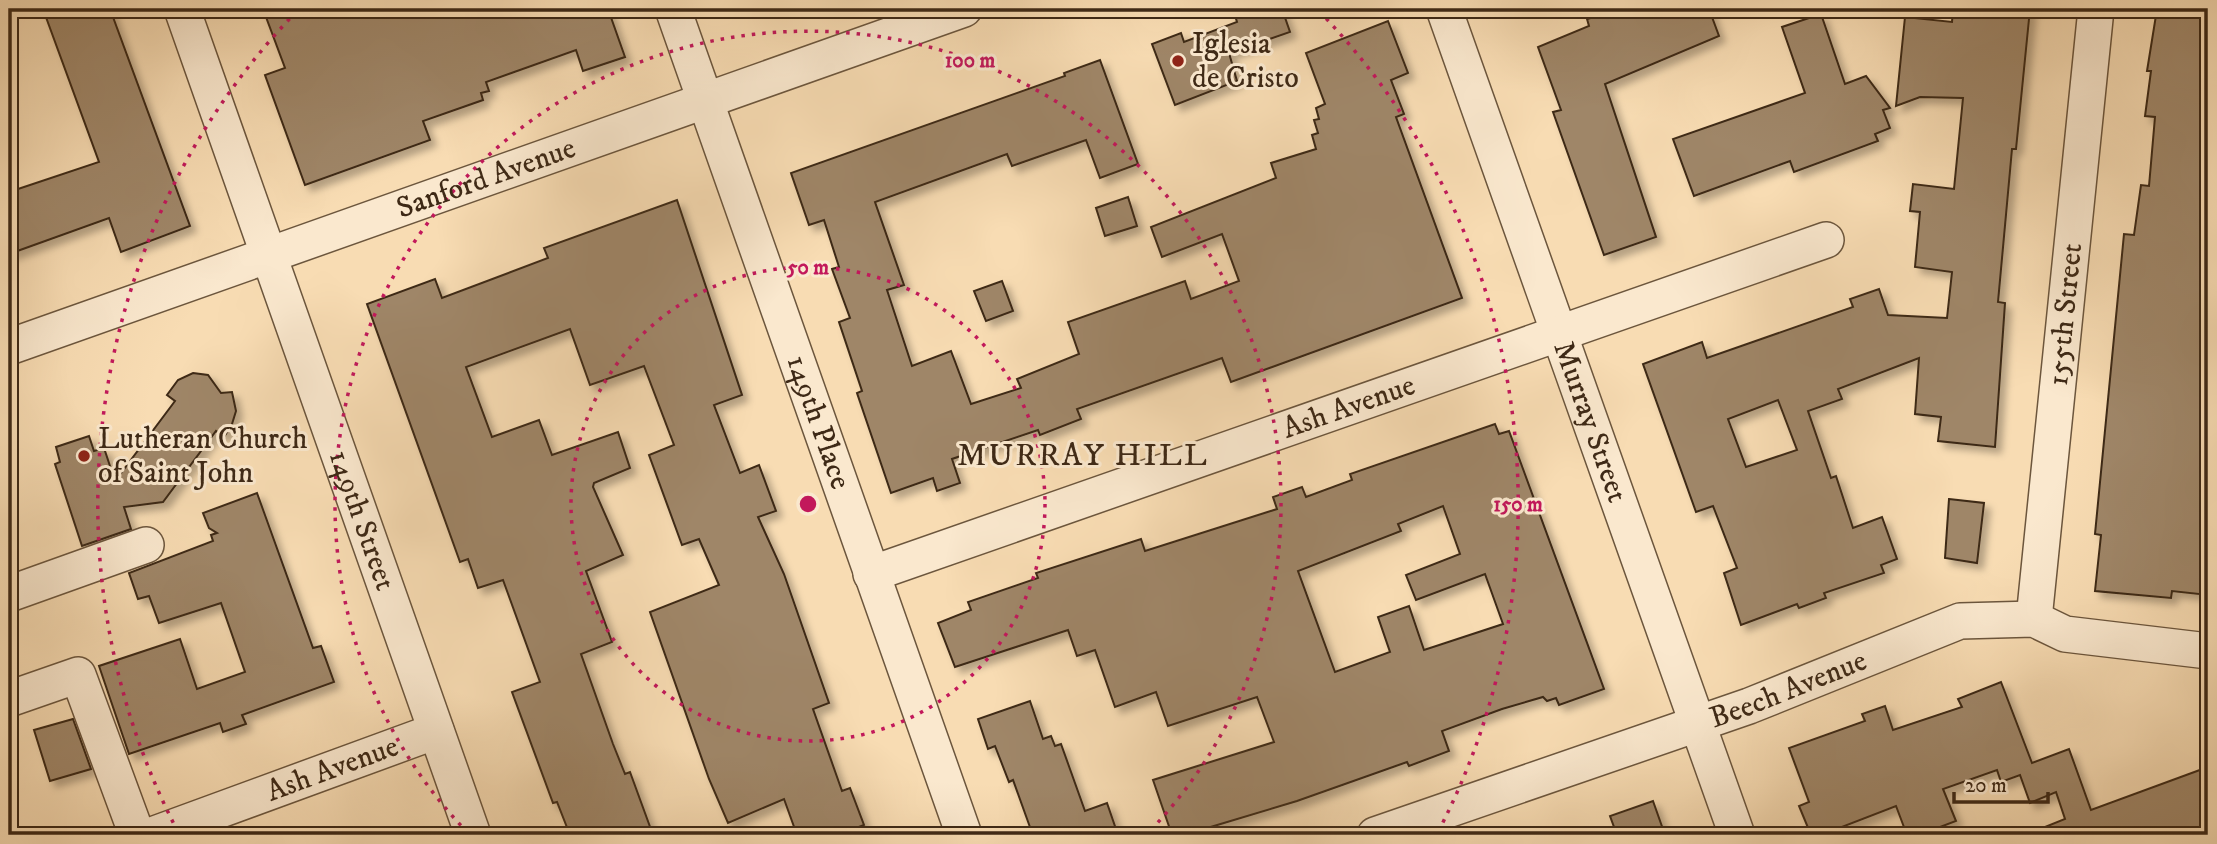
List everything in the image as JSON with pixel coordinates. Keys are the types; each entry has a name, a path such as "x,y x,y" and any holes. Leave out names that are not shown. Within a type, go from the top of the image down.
{"street":[{"name":"149th Street","path":"182,9 473,835"},
{"name":"149th Place","path":"673,9 964,835"},
{"name":"Sanford Avenue","path":"9,347 964,9"},
{"name":"Murray Street","path":"1444,9 1737,835"},
{"name":"155th Street","path":"2034,619 2096,9"},
{"name":"Ash Avenue","path":"871,574 1826,240"},
{"path":"9,594 146,545"},
{"name":"Beech Avenue","path":"1375,835 1697,721 1749,706 1960,621 2034,619 2065,634 2208,651"},
{"path":"9,699 78,675 137,835"},
{"name":"Ash Avenue","path":"152,835 436,731"}],"building":[{"path":"43,9 110,9 190,226 121,252 109,218 9,254 9,192 99,162"},
{"path":"263,9 608,9 625,57 583,71 576,50 486,82 489,91 481,93 483,100 423,121 430,140 305,185 265,75 285,68"},
{"path":"1233,9 1282,9 1290,32 1229,53 1237,81 1175,105 1152,44 1181,33 1184,42 1237,22"},
{"path":"1591,9 1709,9 1719,36 1605,84 1656,237 1604,255 1553,112 1561,110 1538,47 1589,26 1587,19 1594,17"},
{"path":"1953,9 2030,9 2016,149 2012,149 1998,302 2005,303 1995,447 1938,441 1941,417 1915,414 1919,358 1838,389 1842,399 1808,411 1831,478 1836,476 1853,528 1882,517 1897,559 1881,565 1884,573 1824,593 1826,598 1799,608 1797,604 1741,625 1724,573 1737,568 1713,506 1696,512 1643,364 1702,342 1707,358 1853,307 1850,299 1879,289 1888,315 1947,318 1952,272 1915,267 1920,212 1910,211 1913,184 1954,189 1963,98 1920,97 1896,106 1905,17 1952,22","holes":["1778,400 1797,450 1746,467 1728,419"]},
{"path":"2157,9 2208,12 2208,595 2172,591 2171,598 2095,591 2101,535 2095,534 2124,234 2134,235 2141,185 2149,186 2155,117 2145,116 2151,71 2147,71"},
{"path":"1821,14 1845,84 1866,76 1890,108 1883,110 1890,128 1875,134 1878,141 1794,172 1790,161 1694,196 1673,139 1805,93 1782,27"},
{"path":"1388,21 1408,73 1391,80 1404,114 1396,117 1462,298 1231,382 1222,358 1077,409 1081,419 1040,435 1038,430 952,459 960,483 937,491 933,478 891,493 857,393 862,391 839,322 850,318 832,269 839,267 824,220 809,225 791,173 1065,76 1064,73 1100,60 1138,164 1100,178 1086,140 1012,166 1007,154 875,202 904,285 887,290 912,366 951,351 971,404 1021,388 1017,379 1079,354 1068,322 1185,281 1191,299 1239,281 1222,234 1162,257 1151,227 1276,178 1271,163 1316,149 1312,135 1318,133 1314,120 1319,119 1316,108 1325,104 1306,53"},
{"path":"1128,197 1137,226 1105,236 1096,208"},
{"path":"677,200 742,395 714,405 740,473 759,465 776,511 758,517 784,574 829,703 813,709 842,791 850,788 864,825 838,835 797,835 784,799 728,823 709,779 650,612 719,585 699,539 682,545 649,455 674,445 644,366 590,385 570,329 466,367 492,437 539,420 552,455 618,432 630,468 594,483 593,487 623,555 586,571 612,642 581,654 613,744 625,774 630,772 653,835 570,835 557,802 553,803 512,692 540,682 503,580 478,588 468,559 460,562 367,304 435,279 442,298 548,258 544,248"},
{"path":"1002,281 1013,311 986,321 974,291"},
{"path":"193,373 208,375 221,393 232,392 236,411 224,437 216,431 163,502 124,507 131,529 82,546 55,464 60,462 56,447 89,436 94,451 104,448 115,481 175,401 167,395 178,380"},
{"path":"1495,424 1499,434 1509,431 1604,689 1559,705 1556,698 1547,701 1543,697 1502,709 1442,731 1449,751 1409,766 1407,762 1297,801 1204,829 1206,835 1172,835 1153,780 1274,742 1257,697 1168,726 1156,692 1115,707 1095,650 1077,656 1068,630 955,667 938,623 971,610 968,602 1038,578 1036,573 1141,539 1145,551 1277,509 1273,497 1302,487 1306,497 1352,480 1350,474","holes":["1443,506 1460,554 1406,575 1416,600 1485,574 1503,624 1424,650 1409,606 1378,617 1390,652 1335,672 1298,571 1401,531 1398,524"]},
{"path":"257,493 313,648 321,646 334,682 242,715 246,724 223,732 220,723 129,754 99,666 180,639 197,689 245,672 221,603 159,623 149,596 138,599 129,573 213,541 211,535 217,533 209,528 203,513"},
{"path":"1949,499 1984,503 1977,563 1945,558"},
{"path":"2001,682 2032,763 2069,749 2091,810 2208,767 2208,835 2031,835 2030,833 2065,819 2056,792 2030,803 2020,775 2001,782 1997,770 1943,789 1956,821 1919,835 1907,835 1896,806 1839,828 1842,835 1811,835 1799,806 1809,802 1789,748 1865,721 1862,714 1885,706 1893,730 1962,707 1958,699"},
{"path":"1030,701 1043,739 1051,736 1055,746 1061,744 1085,811 1107,803 1118,835 1027,835 1031,830 1013,780 1009,782 995,746 988,749 978,719"},
{"path":"73,719 91,769 50,781 34,730"},
{"path":"1653,801 1665,835 1617,835 1610,816"}],"place":[{"name":"Iglesia de Cristo","path":"1178,61"},
{"name":"Lutheran Church of Saint John","path":"84,456"}],"district":[{"name":"MURRAY HILL","path":"1083,456"}]}
